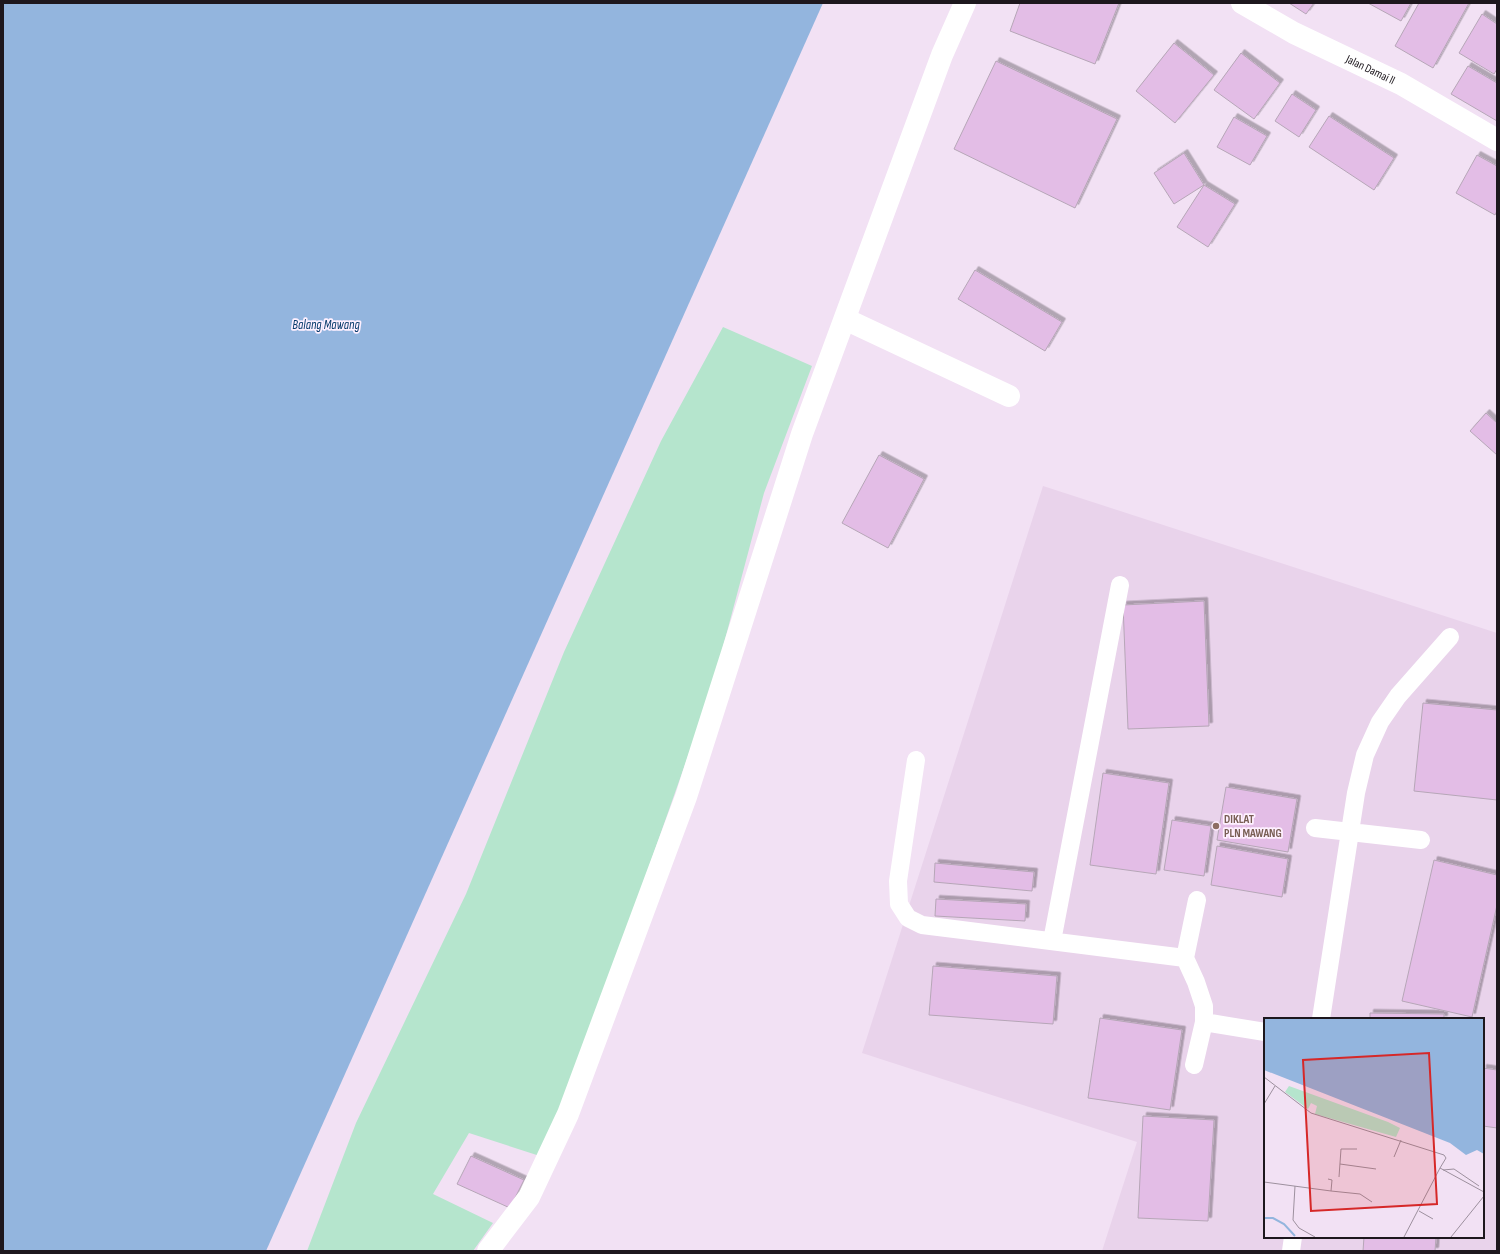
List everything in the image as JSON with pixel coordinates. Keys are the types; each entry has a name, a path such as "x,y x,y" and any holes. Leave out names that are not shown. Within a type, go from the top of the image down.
{"street":[{"path":"488,1251 529,1196 568,1114 686,796 802,434 942,56 965,3"},
{"name":"Jalan Damai II","path":"1242,3 1294,33 1400,84 1497,140"},
{"path":"845,318 1009,396"}],"lane":[{"path":"1052,941 1120,585"},
{"path":"1321,1018 1356,793 1365,754 1380,722 1398,696 1450,637"},
{"path":"916,760 898,881 899,904 908,918 922,925 1185,958"},
{"path":"1315,828 1421,840"},
{"path":"1194,1065 1204,1022 1204,1006 1196,982 1185,958 1197,900"},
{"path":"1204,1022 1264,1032"},
{"path":"1291,1251 1293,1238"}],"shaded area":[{"name":"DIKLAT PLN MAWANG","path":"1043,486 1497,633 1497,1251 1102,1251 1137,1142 862,1053"}],"green space":[{"path":"723,327 812,366 764,493 712,688 546,1158 469,1133 433,1194 493,1223 473,1251 307,1251 356,1123 466,894 564,652 661,441"}],"water":[{"name":"Balang Mawang","path":"3,3 823,3 266,1251 3,1251"}],"building":[{"path":"1020,3 1119,3 1095,64 1010,31"},
{"path":"1289,3 1314,3 1306,14"},
{"path":"1368,3 1411,3 1401,21"},
{"path":"1419,3 1469,3 1433,68 1395,46"},
{"path":"1482,14 1497,24 1497,69 1494,74 1459,53"},
{"path":"1174,43 1214,75 1175,123 1136,91"},
{"path":"1241,53 1280,83 1254,119 1214,90"},
{"path":"996,61 1117,119 1075,208 954,149"},
{"path":"1468,66 1497,83 1497,121 1451,94"},
{"path":"1292,94 1316,110 1299,137 1275,121"},
{"path":"1329,116 1394,158 1374,190 1309,147"},
{"path":"1234,117 1267,136 1250,165 1217,147"},
{"path":"1184,153 1204,185 1174,204 1154,173"},
{"path":"1477,155 1497,166 1497,211 1495,215 1456,193"},
{"path":"1204,185 1235,204 1208,247 1177,227"},
{"path":"975,270 1062,322 1045,351 958,299"},
{"path":"1486,413 1497,423 1497,455 1470,431"},
{"path":"879,455 924,479 888,548 842,523"},
{"path":"1204,601 1209,726 1128,729 1123,605"},
{"path":"1423,703 1497,710 1497,800 1414,791"},
{"path":"1103,773 1169,783 1156,874 1090,865"},
{"path":"1226,787 1297,799 1288,852 1217,840"},
{"path":"1172,820 1211,826 1204,876 1164,870"},
{"path":"1217,846 1288,859 1282,897 1211,885"},
{"path":"1434,860 1497,875 1497,905 1472,1017 1402,1001"},
{"path":"935,863 1034,872 1032,891 934,882"},
{"path":"936,899 1026,904 1025,921 935,916"},
{"path":"933,966 1057,976 1053,1024 929,1015"},
{"path":"1370,1013 1444,1014 1444,1018 1370,1018"},
{"path":"1100,1018 1182,1030 1170,1110 1088,1098"},
{"path":"1484,1068 1497,1070 1497,1128 1484,1126"},
{"path":"1143,1116 1214,1120 1208,1221 1138,1218"},
{"path":"471,1156 524,1180 510,1208 457,1184"},
{"path":"1364,1238 1436,1238 1435,1251 1363,1251"}],"place":[{"name":"DIKLAT PLN MAWANG","path":"1216,826"}]}
